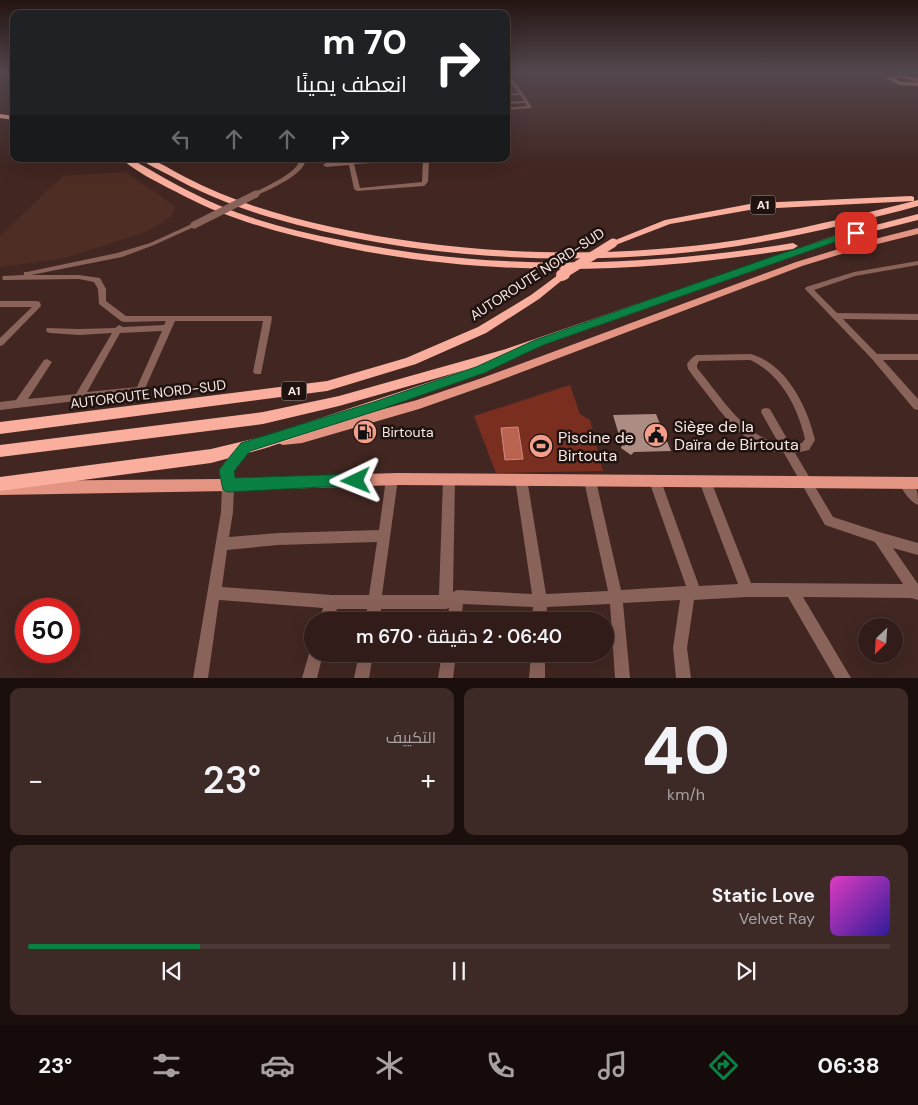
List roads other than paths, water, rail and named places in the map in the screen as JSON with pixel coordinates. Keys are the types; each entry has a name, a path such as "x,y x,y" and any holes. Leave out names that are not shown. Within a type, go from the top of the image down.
{"highway":[{"path":"131,162 208,204 275,228 354,246 446,260 566,266 668,263 728,258 840,237"},
{"path":"151,162 210,193 252,209 302,223 375,238 423,245 516,253 622,253 703,247 781,235 918,203"},
{"name":"AUTOROUTE NORD-SUD","path":"0,428 327,386 411,361 482,330 535,297 562,275 613,244 668,222 755,206 918,199"},
{"name":"A1","path":"0,451 264,418 408,382 539,342 840,237 918,217"},
{"path":"0,484 150,466 211,456 266,442 480,370 539,342"}],"main road":[{"path":"266,442 302,437 420,404 799,264 858,246 918,231"},
{"path":"228,485 227,470 246,447"},
{"path":"0,488 228,485 392,479 911,483"}],"street":[{"path":"510,109 528,108 527,104"},
{"path":"3,278 119,255 152,244 256,194 292,174 302,165 302,162"},
{"path":"326,165 344,162"},
{"path":"350,162 356,188 359,190 424,184 426,182 426,162"},
{"path":"918,263 854,274 809,289 875,357 918,406"},
{"path":"3,278 79,277 97,280 102,289 102,302 124,319 169,324"},
{"path":"0,304 31,302 37,304 37,306 0,343"},
{"path":"50,330 79,332 254,316 268,318 258,372"},
{"path":"836,316 918,317"},
{"path":"0,406 140,390 169,324"},
{"path":"79,397 119,328"},
{"path":"751,357 770,366 797,402 808,424 810,440 805,448 787,449 763,444 747,434 693,369 692,364 697,358 751,357"},
{"path":"875,357 918,357"},
{"path":"20,404 47,362"},
{"path":"766,412 829,521 879,538 918,548"},
{"path":"374,612 392,479"},
{"path":"521,479 540,601 539,612"},
{"path":"449,480 453,612"},
{"path":"656,480 692,593 680,648 684,678"},
{"path":"590,481 616,596 622,678"},
{"path":"705,481 747,590"},
{"path":"911,483 918,500"},
{"path":"200,678 227,512 228,485"},
{"path":"222,544 278,539 384,536"},
{"path":"879,538 917,593"},
{"path":"214,594 332,602 540,601 747,590 917,593"},
{"path":"791,590 844,678"},
{"path":"329,612 332,602"},
{"path":"309,678 314,662"},
{"path":"361,678 364,662"},
{"path":"445,678 448,662"},
{"path":"537,678 538,662"}],"place":[{"name":"Birtouta","path":"365,432"},
{"name":"Siège de la Daïra de Birtouta","path":"656,435"},
{"name":"Piscine de Birtouta","path":"541,446"}]}
